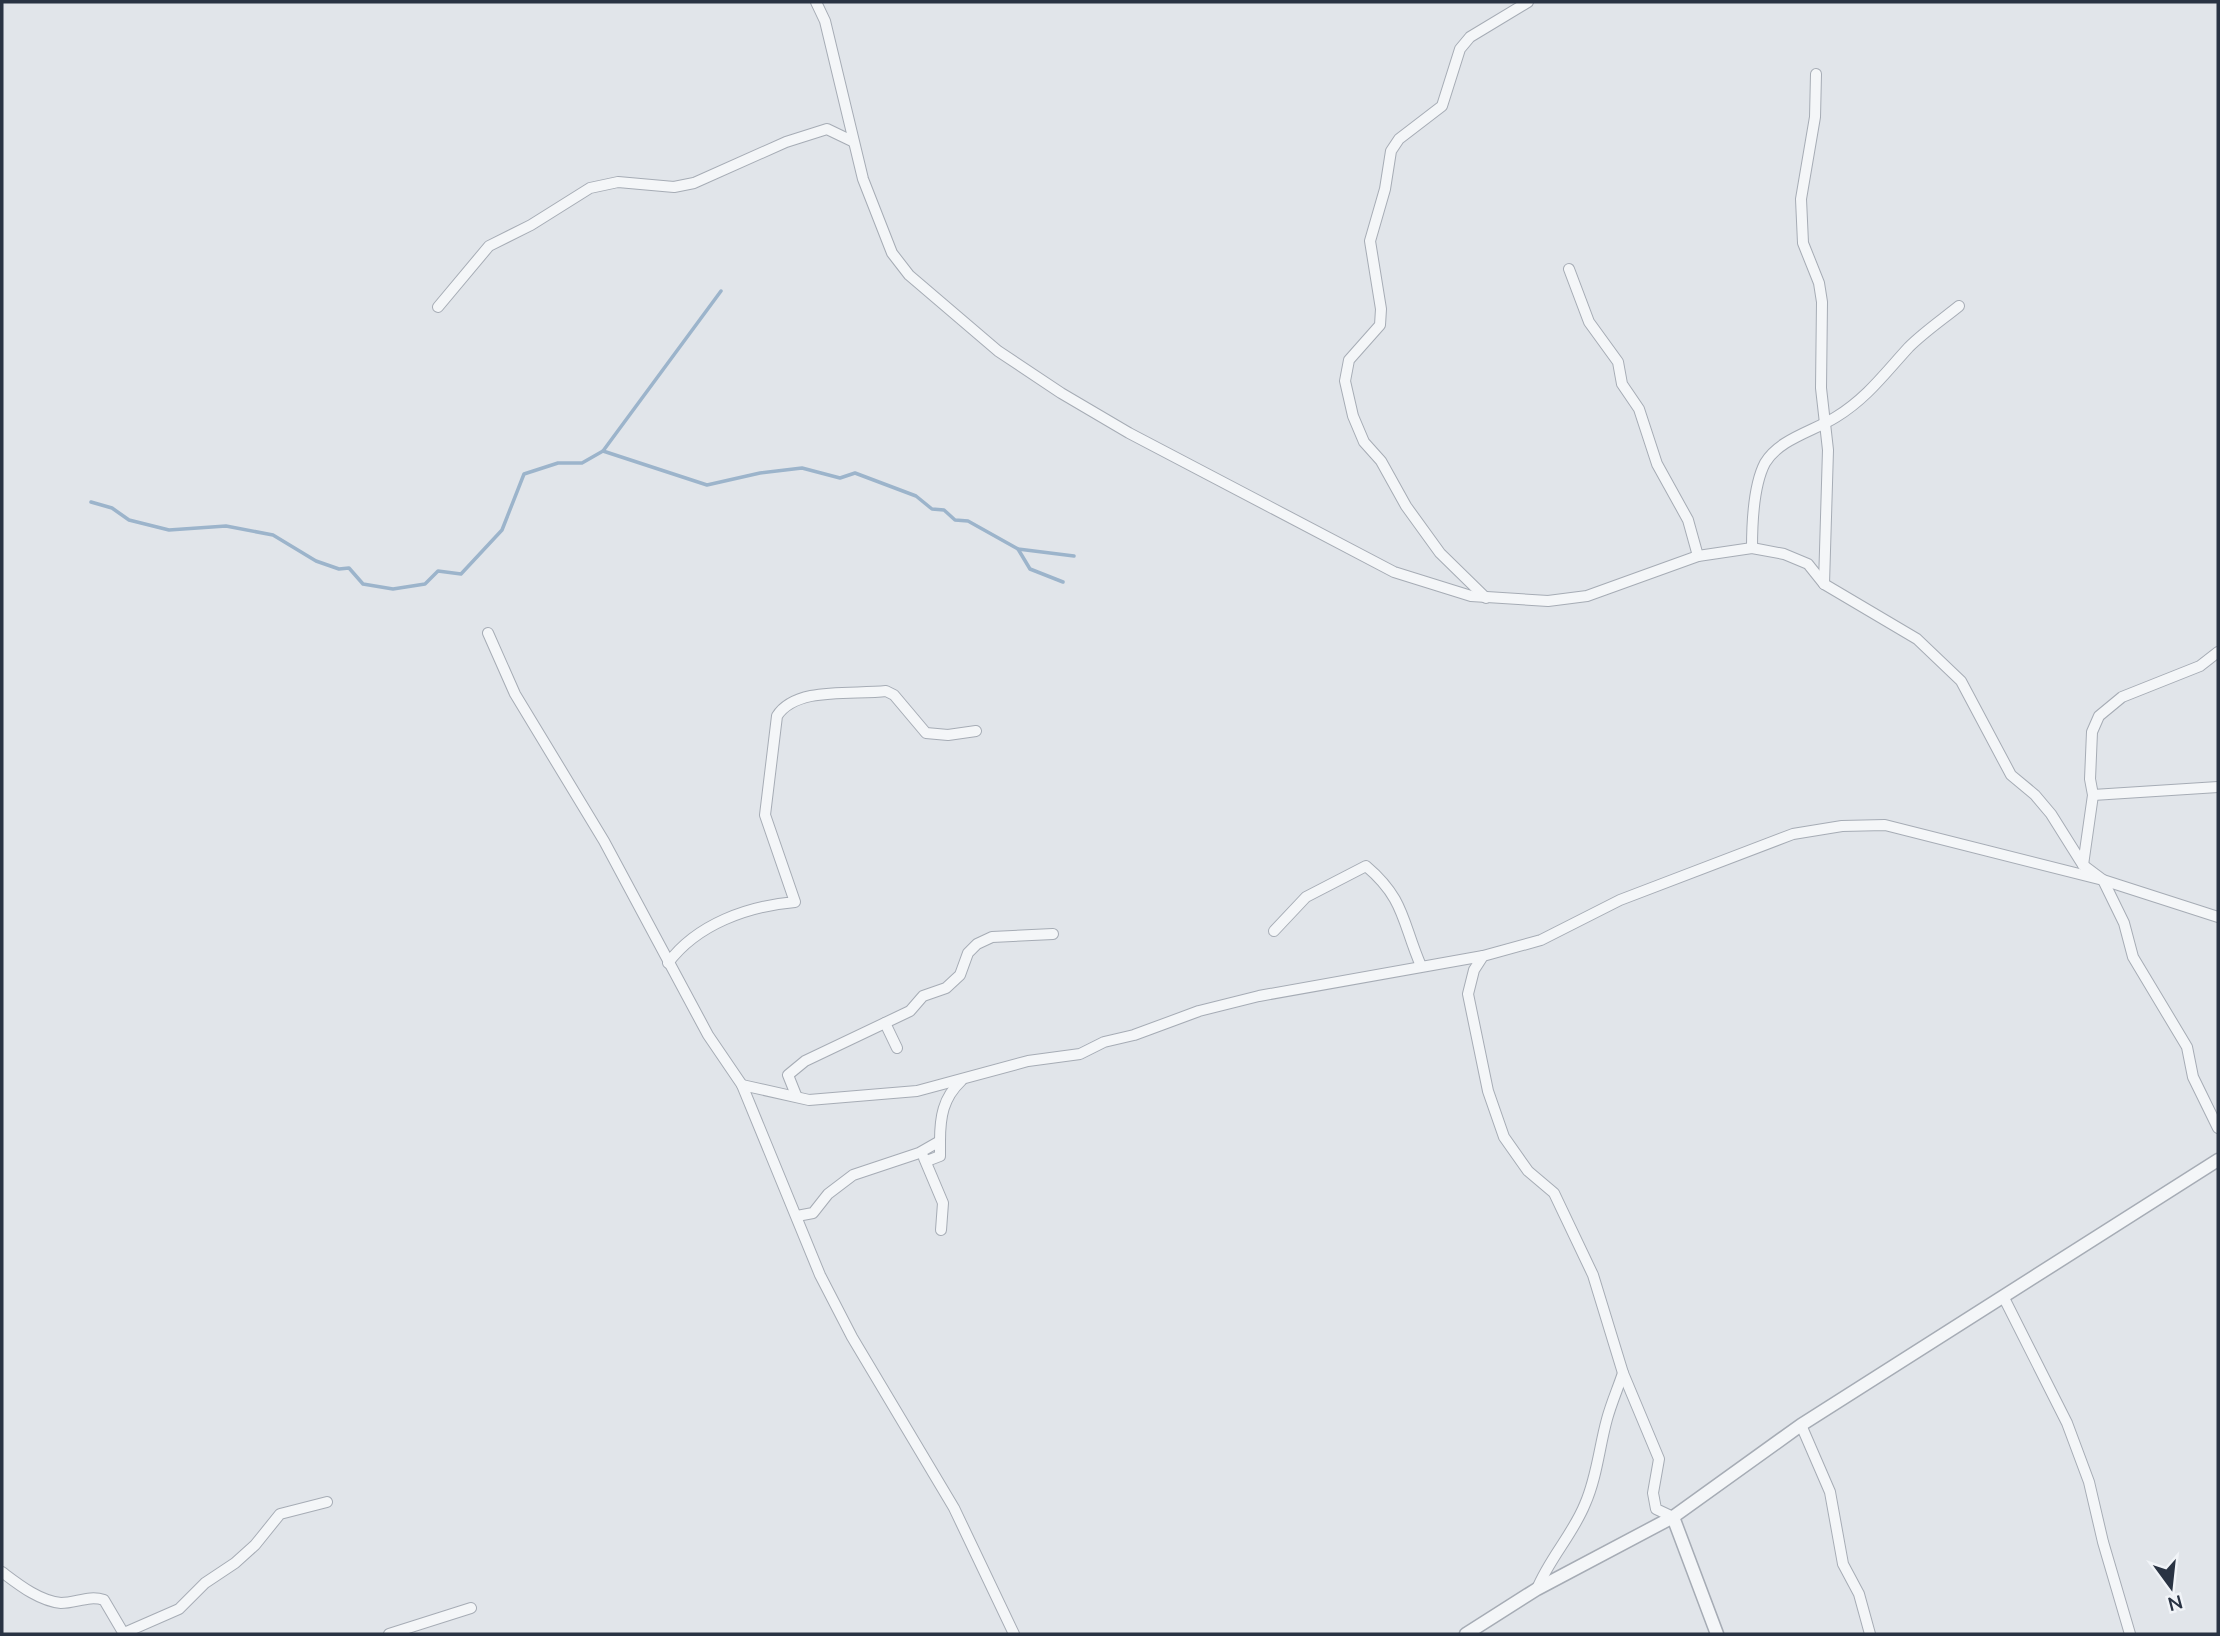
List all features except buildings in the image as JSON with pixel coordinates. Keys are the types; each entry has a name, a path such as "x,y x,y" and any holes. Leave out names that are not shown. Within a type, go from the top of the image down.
{"street":[{"path":"816,2 825,21 863,179 892,253 909,275 998,351 1061,393 1129,433 1394,572 1471,596 1548,601 1587,596 1698,556 1752,548 1784,554 1808,564 1824,584 1917,639 1961,681 2011,775 2051,814 2083,865 2103,880 2124,923 2133,957 2187,1047 2202,1100 2218,1128"},
{"path":"1486,598 1440,553 1406,506 1381,461 1364,442 1353,416 1345,381 1349,360 1380,325 1381,309 1370,241 1385,189 1391,151 1399,139 1442,106 1460,49 1470,37 1528,2"},
{"path":"1816,74 1815,117 1801,199 1803,243 1819,283 1822,302 1824,424 1828,450 1824,584"},
{"path":"438,307 489,246 531,225 590,188 618,182 674,187 694,183 786,142 827,129 852,141"},
{"path":"1569,269 1589,322 1618,362 1622,384 1639,409 1657,464 1688,520 1698,556"},
{"path":"1752,548 1752,522 1765,465 1781,446 1824,424 1870,393 1910,346 1959,306"},
{"path":"488,633 515,694 604,841 708,1035 742,1085 820,1275 852,1337 954,1508 1014,1634"},
{"path":"2083,865 2093,795 2090,779 2092,732 2099,716 2122,697 2200,666 2218,652"},
{"path":"668,963 683,943 710,927 760,907 795,902 765,815 777,716 783,706 809,694 886,691 894,695 926,733 948,735 976,731"},
{"path":"2093,795 2218,788"},
{"path":"742,1085 809,1100 917,1091 1028,1061 1080,1054 1104,1042 1134,1035 1199,1011 1259,996 1483,956 1541,940 1620,900 1793,834 1842,826 1885,825 2103,880 2218,916"},
{"path":"1274,932 1306,897 1366,866 1384,882 1401,907 1421,966"},
{"path":"768,1092 805,1061 910,1011 923,996 952,984 960,975 968,953 977,944 992,937 1053,934"},
{"path":"1483,956 1474,970 1468,994 1492,1102 1504,1137 1520,1162 1557,1198 1593,1275 1623,1373 1659,1459 1653,1493 1656,1509 1673,1517 1717,1634"},
{"path":"885,1023 897,1048"},
{"path":"788,1075 796,1095"},
{"path":"802,1228 828,1194 853,1175 923,1157 940,1156 946,1100 965,1077"},
{"path":"923,1157 943,1202 941,1230"},
{"path":"1466,1634 1537,1589 1673,1517 1801,1425 2218,1160"},
{"path":"797,1216 813,1213"},
{"path":"2004,1298 2067,1423 2089,1482 2130,1634"},
{"path":"1537,1589 1546,1566 1558,1555 1584,1507 1595,1476 1607,1418 1623,1373"},
{"path":"1801,1425 1830,1492 1843,1564 1859,1594 1870,1634"},
{"path":"2,1572 32,1592 61,1603 94,1597 104,1600 124,1633 179,1609 205,1583 235,1563 255,1545 280,1514 327,1502"},
{"path":"389,1634 471,1608"}],"waterway":[{"path":"91,502 112,508 129,520 169,530 226,526 273,535 316,561 339,569 349,568 363,584 393,589 425,584 438,571 461,574 502,530 524,474 558,463 582,463 603,451 721,291"},
{"path":"603,451 707,485 760,473 802,468 840,478 855,473 916,496 932,509 944,510 955,520 968,521 1018,549 1074,556"},
{"path":"1018,549 1030,569 1063,582"}]}
